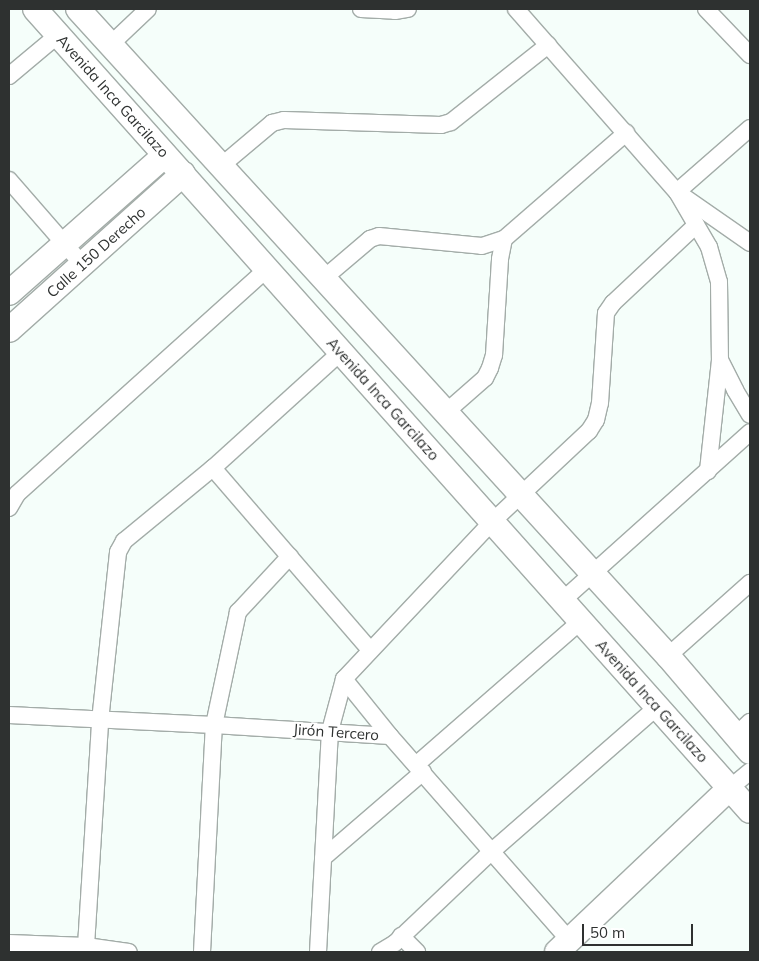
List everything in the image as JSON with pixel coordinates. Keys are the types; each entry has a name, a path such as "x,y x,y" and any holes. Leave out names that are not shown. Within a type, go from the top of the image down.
{"main road":[{"name":"Avenida Inca Garcilazo","path":"35,9 750,811"},
{"path":"78,9 521,497 668,656 746,736"},
{"name":"Calle 150 Derecho","path":"9,293 165,155"},
{"name":"Calle 150 Derecho","path":"9,330 183,174"},
{"path":"564,947 730,788"}],"street":[{"path":"110,45 148,9"},
{"path":"362,9 395,11 408,9"},
{"path":"516,9 677,192 709,247 716,265 720,300 720,360 708,471"},
{"path":"706,9 750,55"},
{"path":"9,76 58,35"},
{"path":"221,166 272,123 284,120 441,125 451,122 548,45"},
{"path":"677,192 750,128"},
{"path":"323,279 370,239 379,236 482,246 504,239 626,133"},
{"path":"9,180 82,264"},
{"path":"677,192 750,243"},
{"path":"318,952 330,731 344,678 493,522 589,431 596,420 600,403 606,313 613,303 696,225"},
{"path":"445,413 484,378 490,368 494,355 500,259 504,239"},
{"path":"11,496 267,269"},
{"path":"86,946 100,721 118,552 124,541 213,468 341,352"},
{"path":"720,360 750,415"},
{"path":"563,600 750,432"},
{"path":"213,468 370,650"},
{"path":"202,952 214,724 238,612 290,556"},
{"path":"668,656 750,583"},
{"path":"323,858 581,621"},
{"path":"344,678 390,736"},
{"path":"380,952 401,936 492,851 657,706"},
{"name":"Jirón Tercero","path":"9,715 100,721 214,724 390,736 492,851 564,947"},
{"path":"730,788 750,771"},
{"path":"401,936 417,952"},
{"path":"9,943 86,946 129,952"}]}
